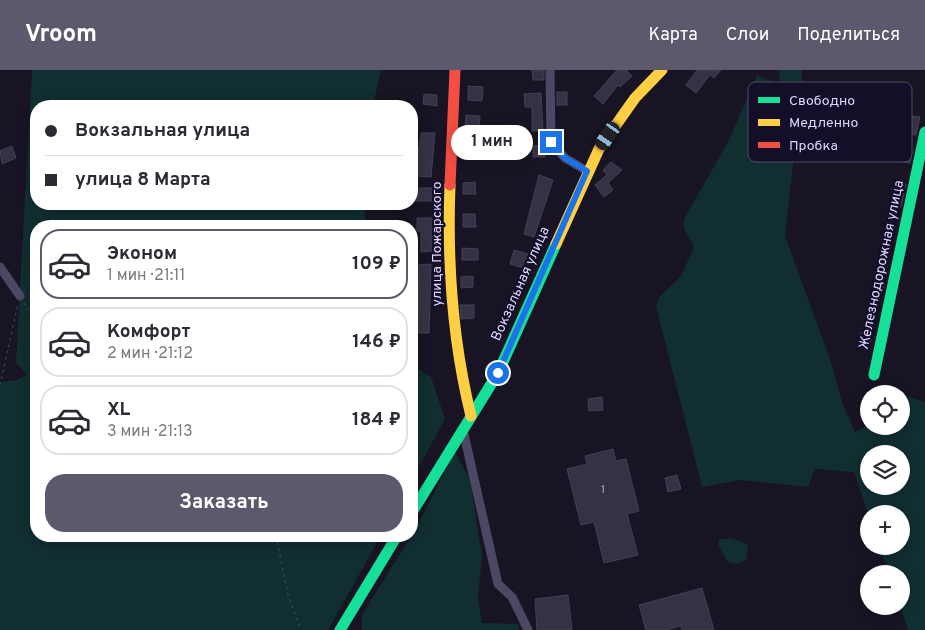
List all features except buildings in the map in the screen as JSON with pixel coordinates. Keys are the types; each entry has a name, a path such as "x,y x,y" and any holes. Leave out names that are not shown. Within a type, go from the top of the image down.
{"street":[{"name":"улица Пожарского","path":"455,70 449,251 454,340 462,385 471,416"},
{"path":"550,70 551,142 565,158 587,171"},
{"name":"Вокзальная улица","path":"418,503 498,373 587,171 599,149 635,98 662,70"},
{"name":"Железнодорожная улица","path":"874,375 925,132"},
{"path":"0,267 20,296"},
{"path":"463,430 498,584 512,597 528,630"},
{"path":"340,630 393,542"}],"path":[{"path":"20,296 30,315"},
{"path":"0,385 20,296"},
{"path":"277,542 288,595 301,630"}],"green space":[{"path":"32,70 381,70 374,100 30,100"},
{"path":"779,70 802,70 802,82 780,82"},
{"path":"757,75 773,82 754,82"},
{"path":"748,96 748,162 793,162 785,236 830,359 843,405 855,432 860,429 860,435 910,435 910,397 925,402 925,630 908,630 903,615 910,615 910,565 886,565 882,555 910,555 910,505 865,505 862,495 910,495 910,445 860,445 860,490 854,472 815,469 808,487 741,480 702,487 656,306 660,296 681,276 694,247 684,228 684,219 728,142"},
{"path":"30,107 30,210 365,210 365,220 30,220 30,542 378,542 328,630 0,630 0,382 17,380 27,374 16,363"},
{"path":"418,369 431,377 445,419 418,468"},
{"path":"455,452 470,480 482,555 478,597 482,623 518,624 519,630 362,630 362,615 407,542 418,542 418,524"},
{"path":"732,538 748,545 746,560 737,564 728,562 718,545 719,539"}],"traffic: fast":[{"path":"874,375 925,132"},
{"path":"418,503 498,373 556,244"},
{"path":"340,630 393,542"}],"traffic: slow":[{"path":"556,244 599,149 635,98 662,70"},
{"path":"450,185 449,244 452,301 459,359 471,416"}],"traffic: jam":[{"path":"450,185 455,70"}],"route":[{"path":"498,373 587,171 565,158 551,142"}]}
